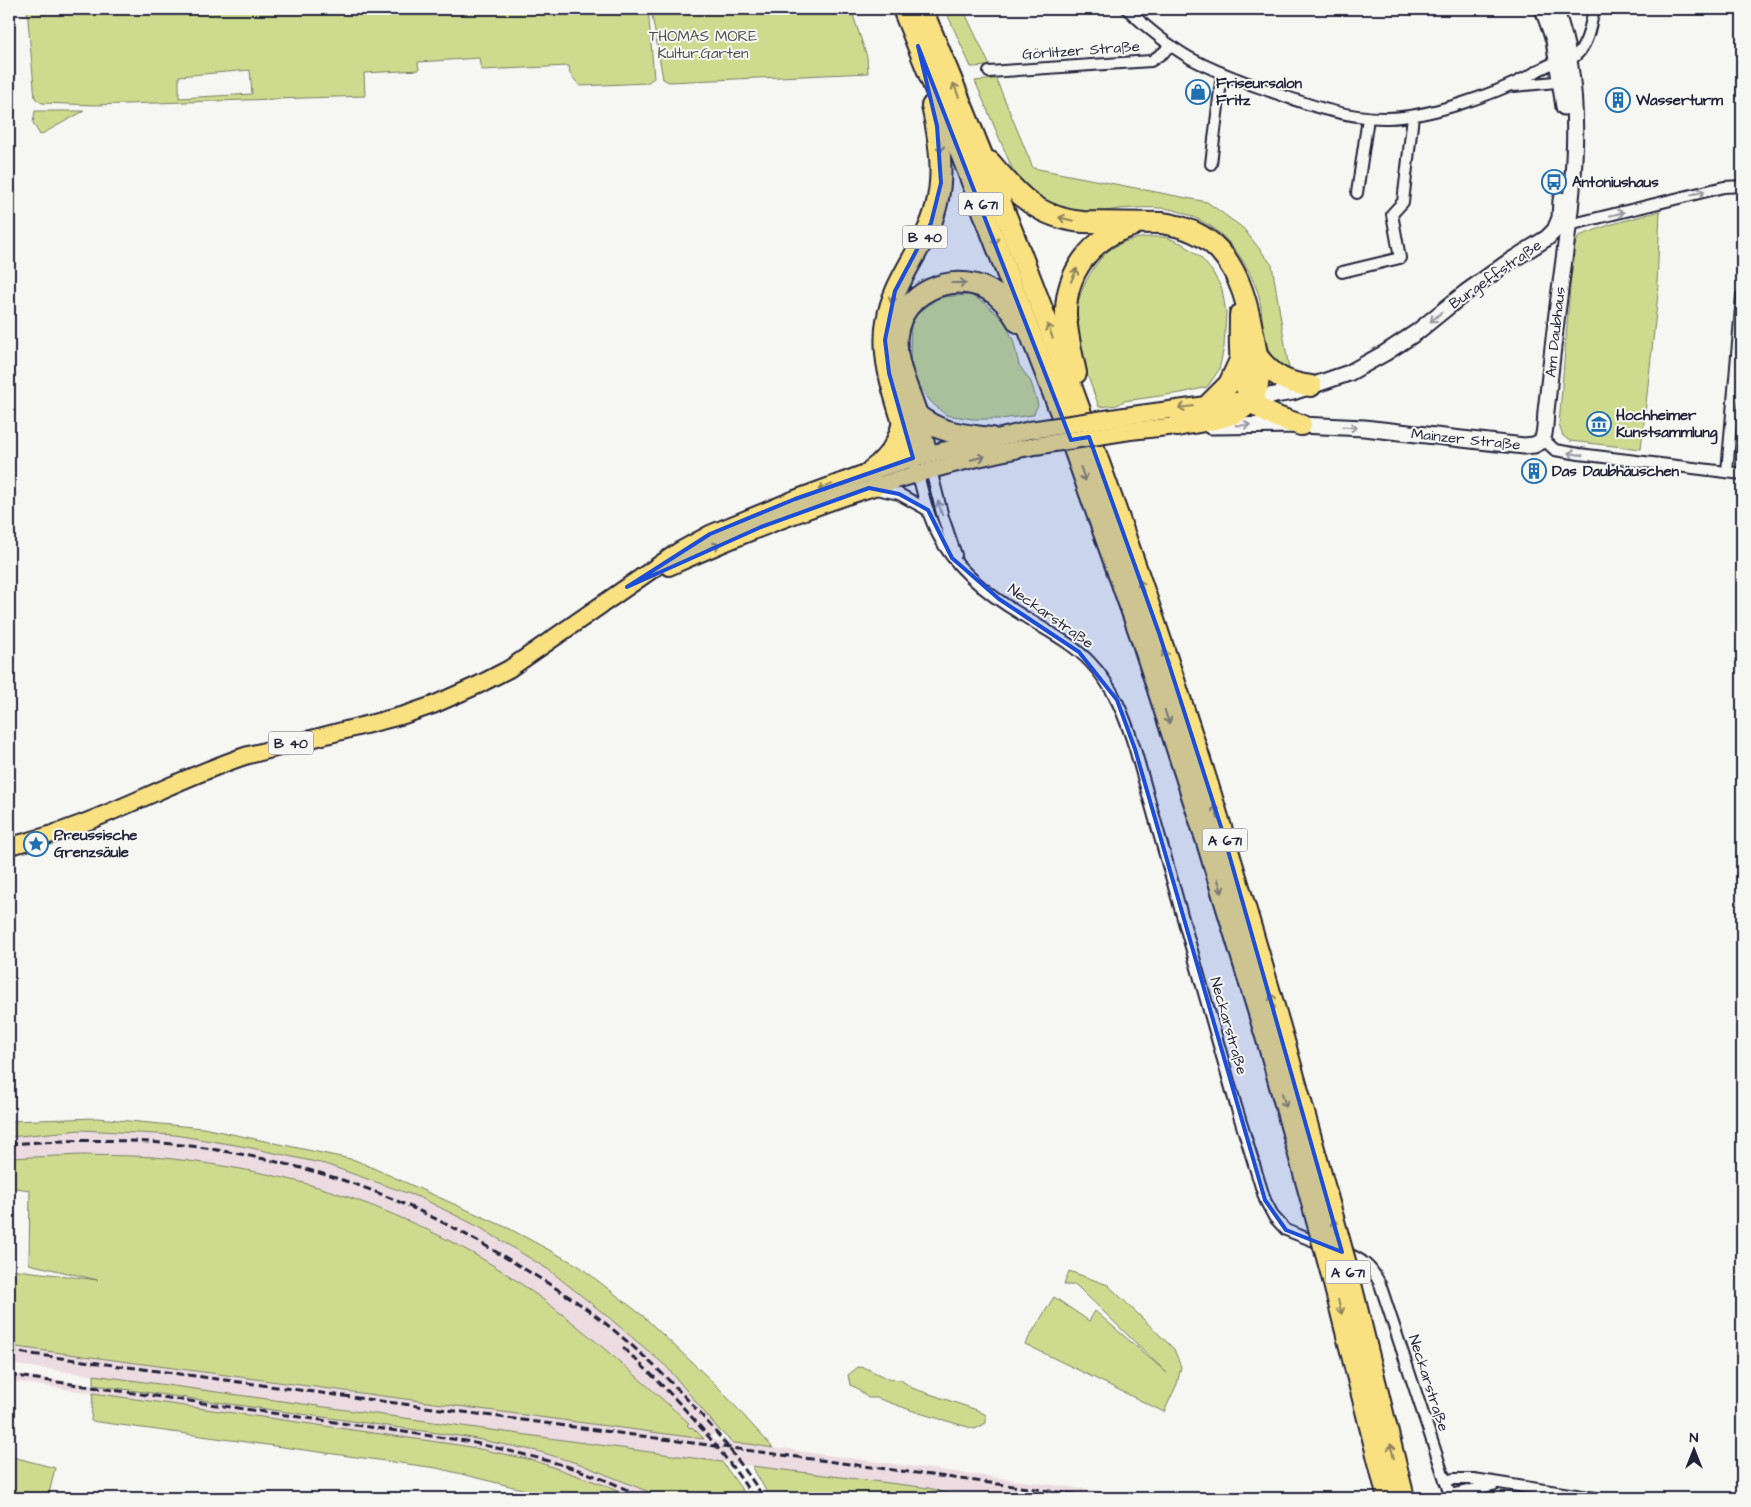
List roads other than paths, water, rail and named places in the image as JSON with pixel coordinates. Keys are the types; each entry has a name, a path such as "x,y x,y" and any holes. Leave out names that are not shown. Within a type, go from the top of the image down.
{"highway":[{"name":"A 671","path":"902,9 966,165 1067,429 1141,638 1206,839 1279,1050 1347,1268 1404,1498"},
{"name":"A 671","path":"922,9 980,151 1085,426 1158,633 1223,833 1279,1050 1331,1272 1388,1498"},
{"name":"B 40","path":"870,480 893,449 910,418 888,364 885,340 886,323 895,291 931,224 939,196 942,168 937,126 918,46"},
{"path":"980,151 1020,196 1049,214 1072,221 1174,225 1186,228 1203,237 1218,249 1226,258 1238,281 1247,306 1249,357 1246,388 1259,408 1302,425"},
{"path":"1085,426 1066,317 1066,305 1072,280 1084,258 1102,240 1124,228 1149,223"},
{"path":"922,464 900,369 897,337 898,327 908,307 916,299 934,287 956,282 988,289 997,295 1012,311 1041,363"},
{"path":"1249,357 1268,368 1280,378 1295,384 1311,386"},
{"path":"1209,404 1229,384 1249,357"},
{"path":"1177,426 1240,411 1252,399"},
{"path":"910,418 943,430 991,438"}],"main road":[{"path":"1543,9 1563,61"},
{"path":"1555,9 1562,28 1563,61"},
{"name":"Am Daubhaus","path":"1543,439 1562,271 1565,222 1564,113 1566,81 1563,61"},
{"name":"Burgeffstraße","path":"1252,399 1276,396 1349,373 1385,353 1417,332 1506,263 1548,238 1565,222"},
{"path":"1532,248 1546,248 1554,251 1560,257 1562,271"},
{"name":"B 40","path":"13,845 48,836 90,821 220,764 404,715 433,705 478,685 509,668 679,550 710,534 795,499 870,480 922,464 991,438 1032,438 1128,423 1209,404 1252,399"},
{"name":"B 40","path":"1128,423 1177,426"},
{"name":"Mainzer Straße","path":"1177,426 1302,425 1364,428 1524,446 1538,443 1543,439"},
{"name":"B 40","path":"922,464 974,458 1032,438"}],"street":[{"path":"1128,9 1151,32 1170,45 1222,73 1328,111 1368,118 1413,116 1470,100 1510,86 1548,66 1576,55 1587,39 1594,9"},
{"name":"Görlitzer Straße","path":"989,72 1151,61 1170,45"},
{"path":"1211,164 1222,73"},
{"path":"1510,86 1566,81"},
{"path":"1342,272 1400,258 1392,214 1403,202 1413,116"},
{"path":"1357,193 1368,118"},
{"path":"1565,222 1724,187 1742,186"},
{"path":"1727,472 1742,296"},
{"name":"Mainzer Straße","path":"1543,439 1551,447 1561,451 1742,474"},
{"name":"Neckarstraße","path":"922,464 928,510 940,539 952,558 976,582 1020,615 1054,634 1079,652 1100,674 1118,700 1135,749 1236,1106 1265,1200 1274,1217 1286,1230 1356,1257 1365,1263 1376,1276 1393,1320 1450,1497"},
{"name":"Neckarstraße","path":"922,464 951,545 962,568"},
{"path":"870,480 928,510"},
{"path":"1445,1480 1453,1478 1474,1479 1496,1484 1595,1498"},
{"path":"1450,1497 1496,1484"}],"railway":[{"path":"9,1144 110,1140 186,1145 211,1149 324,1174 360,1186 419,1211 476,1240 513,1262 572,1299 628,1342 692,1404 730,1450 764,1498"},
{"path":"623,1348 659,1382 710,1438 754,1498"},
{"path":"9,1351 1102,1498"},
{"path":"9,1375 466,1441 534,1457 578,1470 621,1487 642,1498"}],"place":[{"name":"Friseursalon Fritz","path":"1198,92"},
{"name":"Wasserturm","path":"1618,100"},
{"name":"Antoniushaus","path":"1554,182"},
{"name":"Hochheimer Kunstsammlung","path":"1599,424"},
{"name":"Das Daubhäuschen","path":"1534,471"},
{"name":"Preussische Grenzsäule","path":"36,844"}],"park label":[{"name":"THOMAS MORE Kultur.Garten","path":"703,44"}]}
